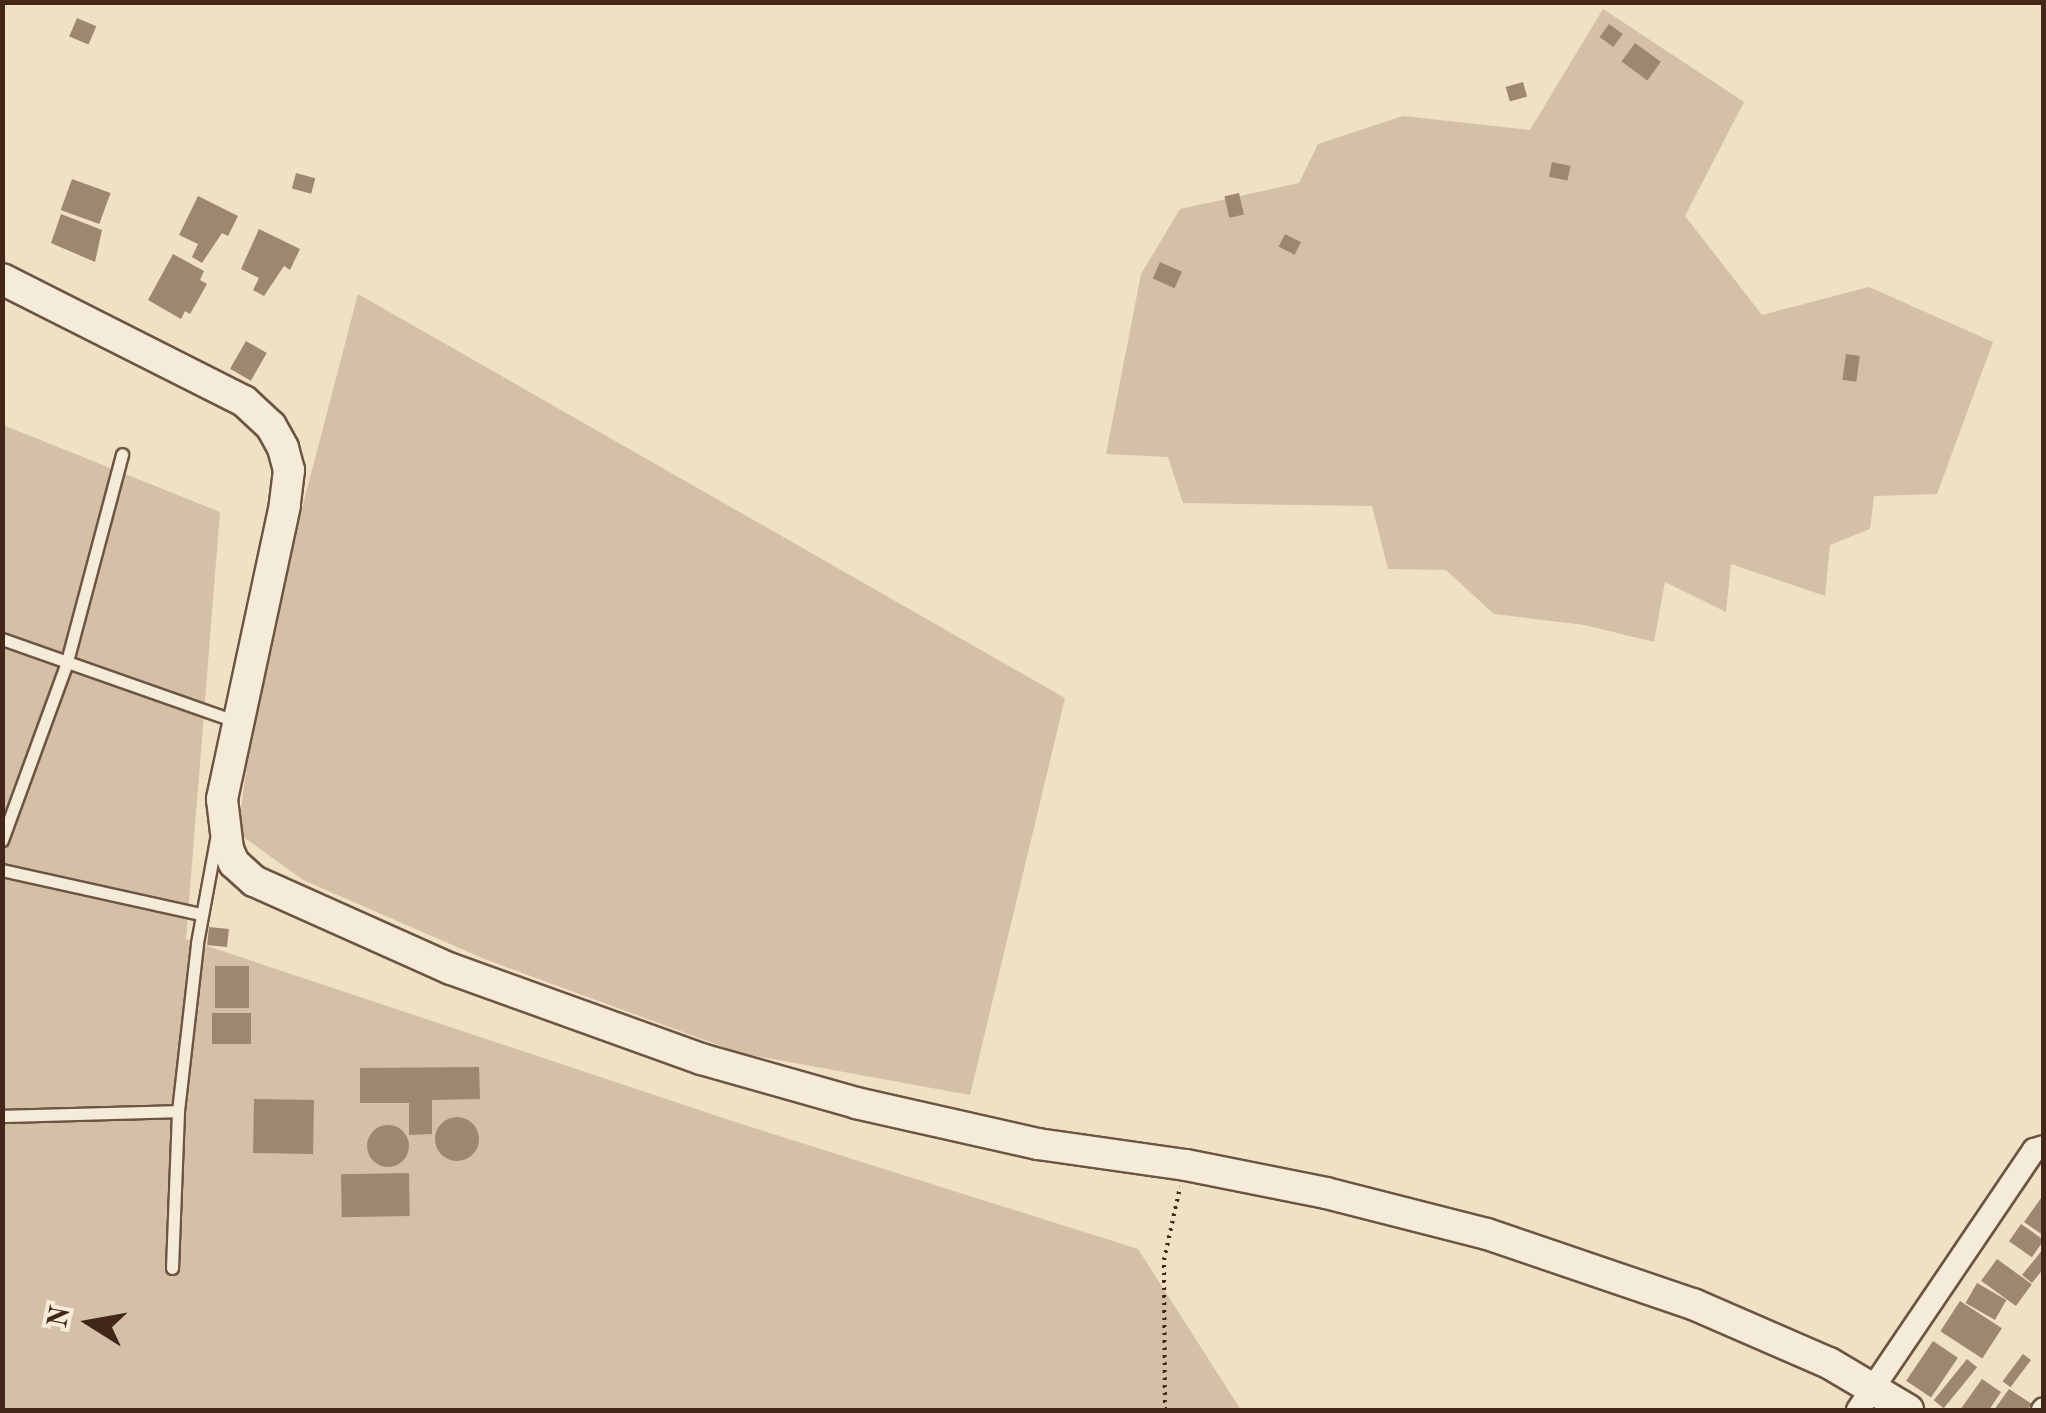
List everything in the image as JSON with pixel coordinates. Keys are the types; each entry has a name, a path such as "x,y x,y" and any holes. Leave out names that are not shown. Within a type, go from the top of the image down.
{"street":[{"path":"2,279 244,401 272,426 288,470 286,504 221,815 234,863 254,880 487,982 702,1058 856,1104 1038,1144 1186,1165 1410,1212 1487,1234 1694,1304 1866,1399 1908,1410"},
{"path":"1866,1399 2034,1150 2044,1147"}],"lane":[{"path":"2,840 66,665 122,454"},
{"path":"2,640 239,723"},
{"path":"172,1268 178,1111 202,914 221,815"},
{"path":"2,870 202,914"},
{"path":"2,1116 178,1111"}],"path":[{"path":"1165,1410 1164,1260 1186,1165"}],"shaded area":[{"path":"1603,9 1744,102 1685,216 1762,315 1869,287 1993,342 1937,494 1874,496 1870,529 1830,545 1825,596 1731,564 1726,612 1665,582 1654,642 1585,625 1494,614 1446,570 1388,569 1372,506 1183,503 1168,457 1106,454 1141,274 1180,209 1299,183 1318,144 1403,116 1530,130"},
{"path":"358,294 1065,698 970,1095 740,1053 487,960 303,880 238,833 258,677"},
{"path":"3,425 220,512 186,939 732,1121 1138,1249 1241,1410 3,1410"}],"building":[{"path":"77,18 96,26 89,45 69,36"},
{"path":"1609,24 1623,34 1613,47 1600,37"},
{"path":"1635,43 1661,62 1647,80 1621,62"},
{"path":"1523,82 1527,96 1510,101 1506,87"},
{"path":"1552,162 1571,166 1567,181 1549,177"},
{"path":"296,173 315,178 311,194 292,188"},
{"path":"72,179 111,193 99,224 61,210"},
{"path":"1239,193 1244,214 1229,218 1224,196"},
{"path":"198,196 238,216 228,236 222,233 202,263 192,257 198,244 179,235"},
{"path":"61,214 102,230 95,262 51,243"},
{"path":"259,229 300,249 290,270 284,266 264,296 253,290 259,278 241,269"},
{"path":"1285,234 1301,242 1295,255 1279,246"},
{"path":"173,254 204,271 200,280 207,284 190,314 185,311 181,319 148,300"},
{"path":"1160,262 1182,272 1175,288 1153,278"},
{"path":"246,341 267,353 251,381 230,369"},
{"path":"1846,354 1860,356 1856,382 1842,380"},
{"path":"209,927 229,929 227,947 207,945"},
{"path":"215,966 249,966 249,1008 215,1008"},
{"path":"212,1013 251,1013 251,1044 212,1044"},
{"path":"479,1067 480,1099 432,1100 432,1134 409,1135 409,1103 360,1103 360,1068"},
{"path":"254,1099 314,1100 313,1154 253,1153"},
{"path":"457,1117 473,1123 479,1139 473,1155 457,1161 441,1155 435,1139 441,1123"},
{"path":"388,1125 403,1131 409,1146 403,1161 388,1167 373,1161 367,1146 373,1131"},
{"path":"409,1173 410,1216 342,1217 341,1174"},
{"path":"2044,1194 2044,1236 2024,1222"},
{"path":"2021,1224 2044,1240 2032,1257 2009,1241"},
{"path":"2044,1248 2044,1268 2032,1283 2022,1275"},
{"path":"1997,1259 2032,1284 2016,1306 1981,1281"},
{"path":"1977,1283 2006,1300 1995,1320 1966,1303"},
{"path":"1960,1301 2002,1328 1982,1358 1940,1331"},
{"path":"1933,1341 1958,1358 1931,1398 1906,1381"},
{"path":"2023,1354 2031,1360 2011,1387 2003,1381"},
{"path":"1967,1359 1977,1367 1944,1408 1934,1400"},
{"path":"1982,1379 2001,1392 1989,1410 1960,1410"},
{"path":"2009,1389 2032,1404 2027,1410 1994,1410"}]}
